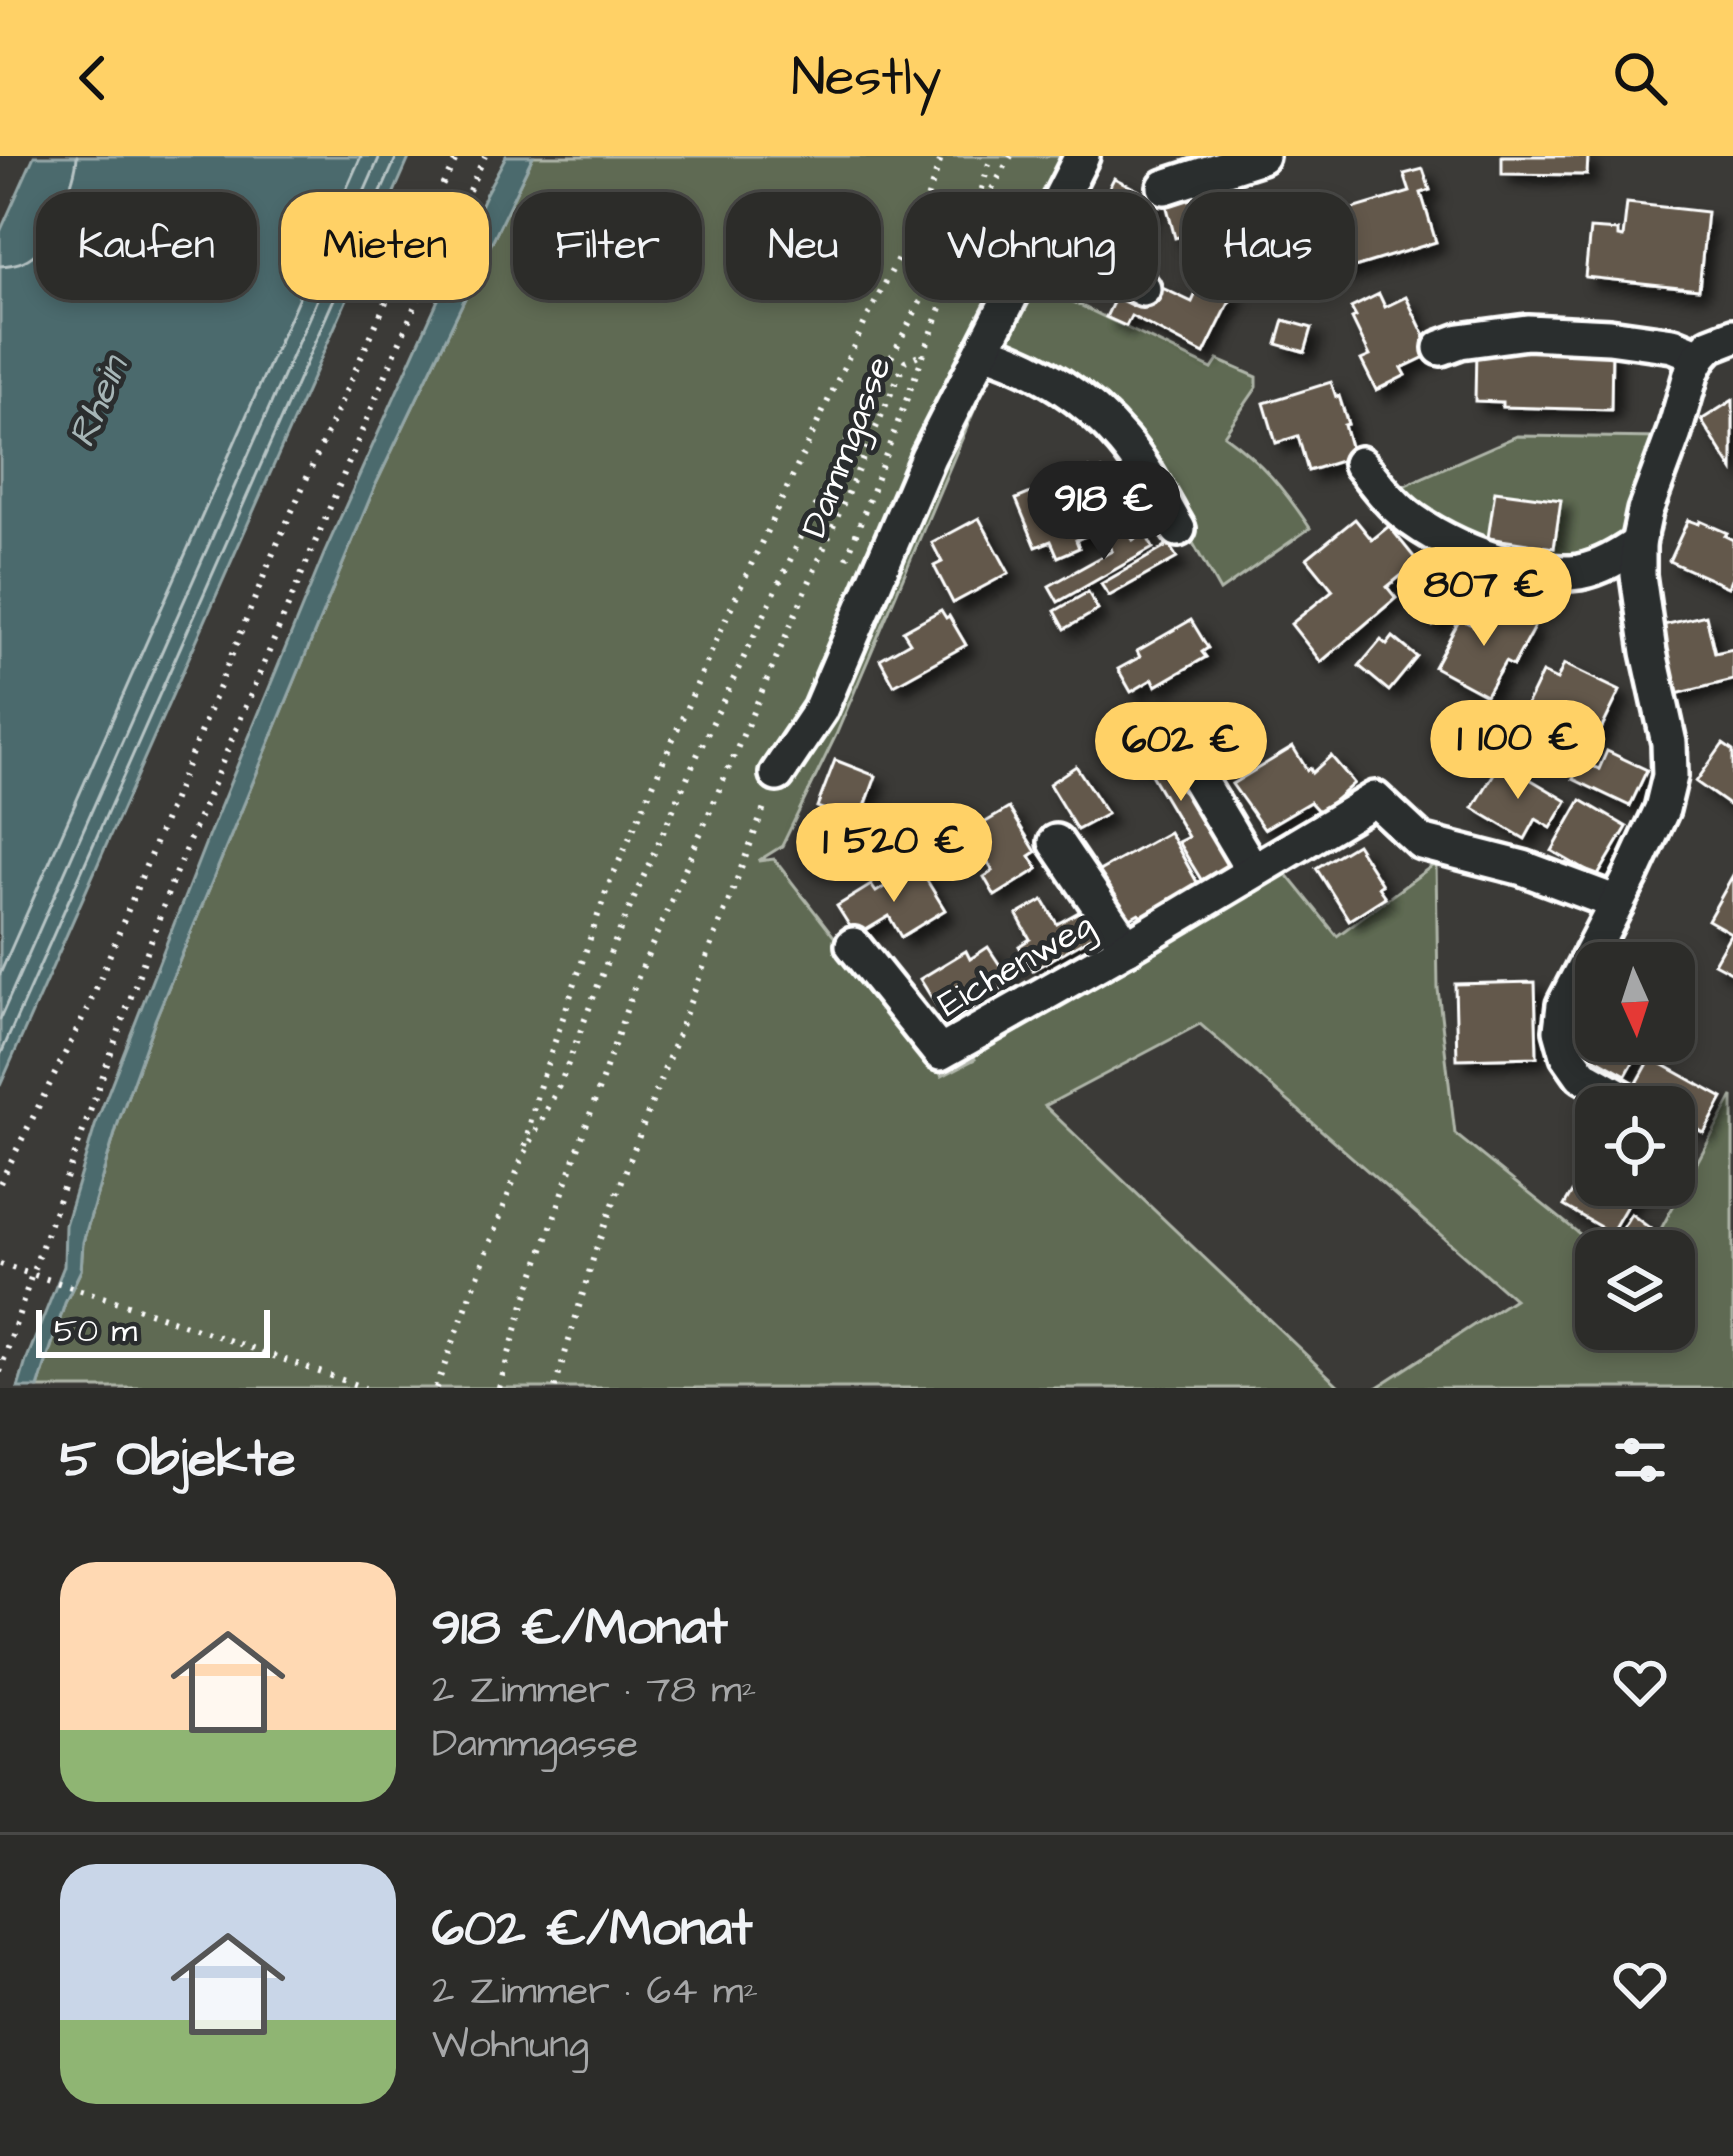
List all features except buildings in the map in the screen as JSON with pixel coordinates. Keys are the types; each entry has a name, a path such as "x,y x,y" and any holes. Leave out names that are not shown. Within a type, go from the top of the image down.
{"street":[{"name":"Dammgasse","path":"1064,192 1082,156"},
{"path":"1165,187 1262,156"},
{"name":"Dammgasse","path":"777,774 820,710 928,457 1009,300"},
{"path":"1442,348 1527,332 1610,336 1673,345 1700,356"},
{"path":"1601,1086 1582,1075 1568,1055 1561,1030 1564,1005 1662,809 1670,776 1669,743 1638,575 1638,544 1692,371 1710,345 1733,336"},
{"path":"983,350 1056,381 1089,409 1123,441 1178,529"},
{"path":"1360,464 1398,509 1442,538 1500,561 1543,572 1579,572 1613,560 1638,544"},
{"path":"1173,737 1253,871"},
{"name":"Eichenweg","path":"853,945 940,1053 1375,799 1421,842 1523,868 1617,903"},
{"name":"Eichenweg","path":"1057,842 1127,946"}],"path":[{"path":"0,1183 89,1006 274,551 417,233 458,156"},
{"path":"0,1372 173,879 414,308 485,156"},
{"path":"521,1161 537,1094 608,889 737,595 866,320 923,212 942,156"},
{"path":"981,192 991,156"},
{"name":"Dammgasse","path":"990,192 1011,156"},
{"path":"436,1388 521,1161 561,1082 613,946 694,762 842,449 921,300"},
{"name":"Dammgasse","path":"844,564 943,300"},
{"path":"499,1388 636,982 905,361 924,352"},
{"path":"555,1388 596,1249 777,774"},
{"path":"0,1264 365,1388"}],"green space":[{"path":"533,156 1076,156 1062,192 905,192 905,300 1069,300 1212,369 1218,360 1257,377 1257,387 1224,435 1272,477 1310,528 1220,591 1158,481 1002,345 836,735 782,846 758,861 774,859 942,1076 975,1059 972,1051 1281,867 1337,936 1436,863 1438,989 1455,1134 1575,1230 1575,1350 1695,1350 1695,1230 1660,1230 1673,1206 1695,1206 1695,1166 1733,1096 1733,1388 1376,1388 1514,1299 1200,1024 1045,1106 1341,1388 38,1388 65,1303 81,1270 83,1242 118,1123 155,1020 375,486 464,300 489,300 489,248 513,198 513,300 702,300 702,192 516,192"},
{"path":"1517,436 1663,438 1621,539 1567,564 1437,528 1392,491"}],"water":[{"name":"Rhein","path":"34,156 410,156 394,192 281,192 281,300 347,300 0,1086 0,232"},
{"path":"506,156 533,156 489,248 487,192"},
{"path":"438,300 464,300 375,486 155,1020 118,1123 83,1242 81,1270 65,1303 38,1388 18,1388 64,1266 65,1225 95,1126 324,554"}]}
